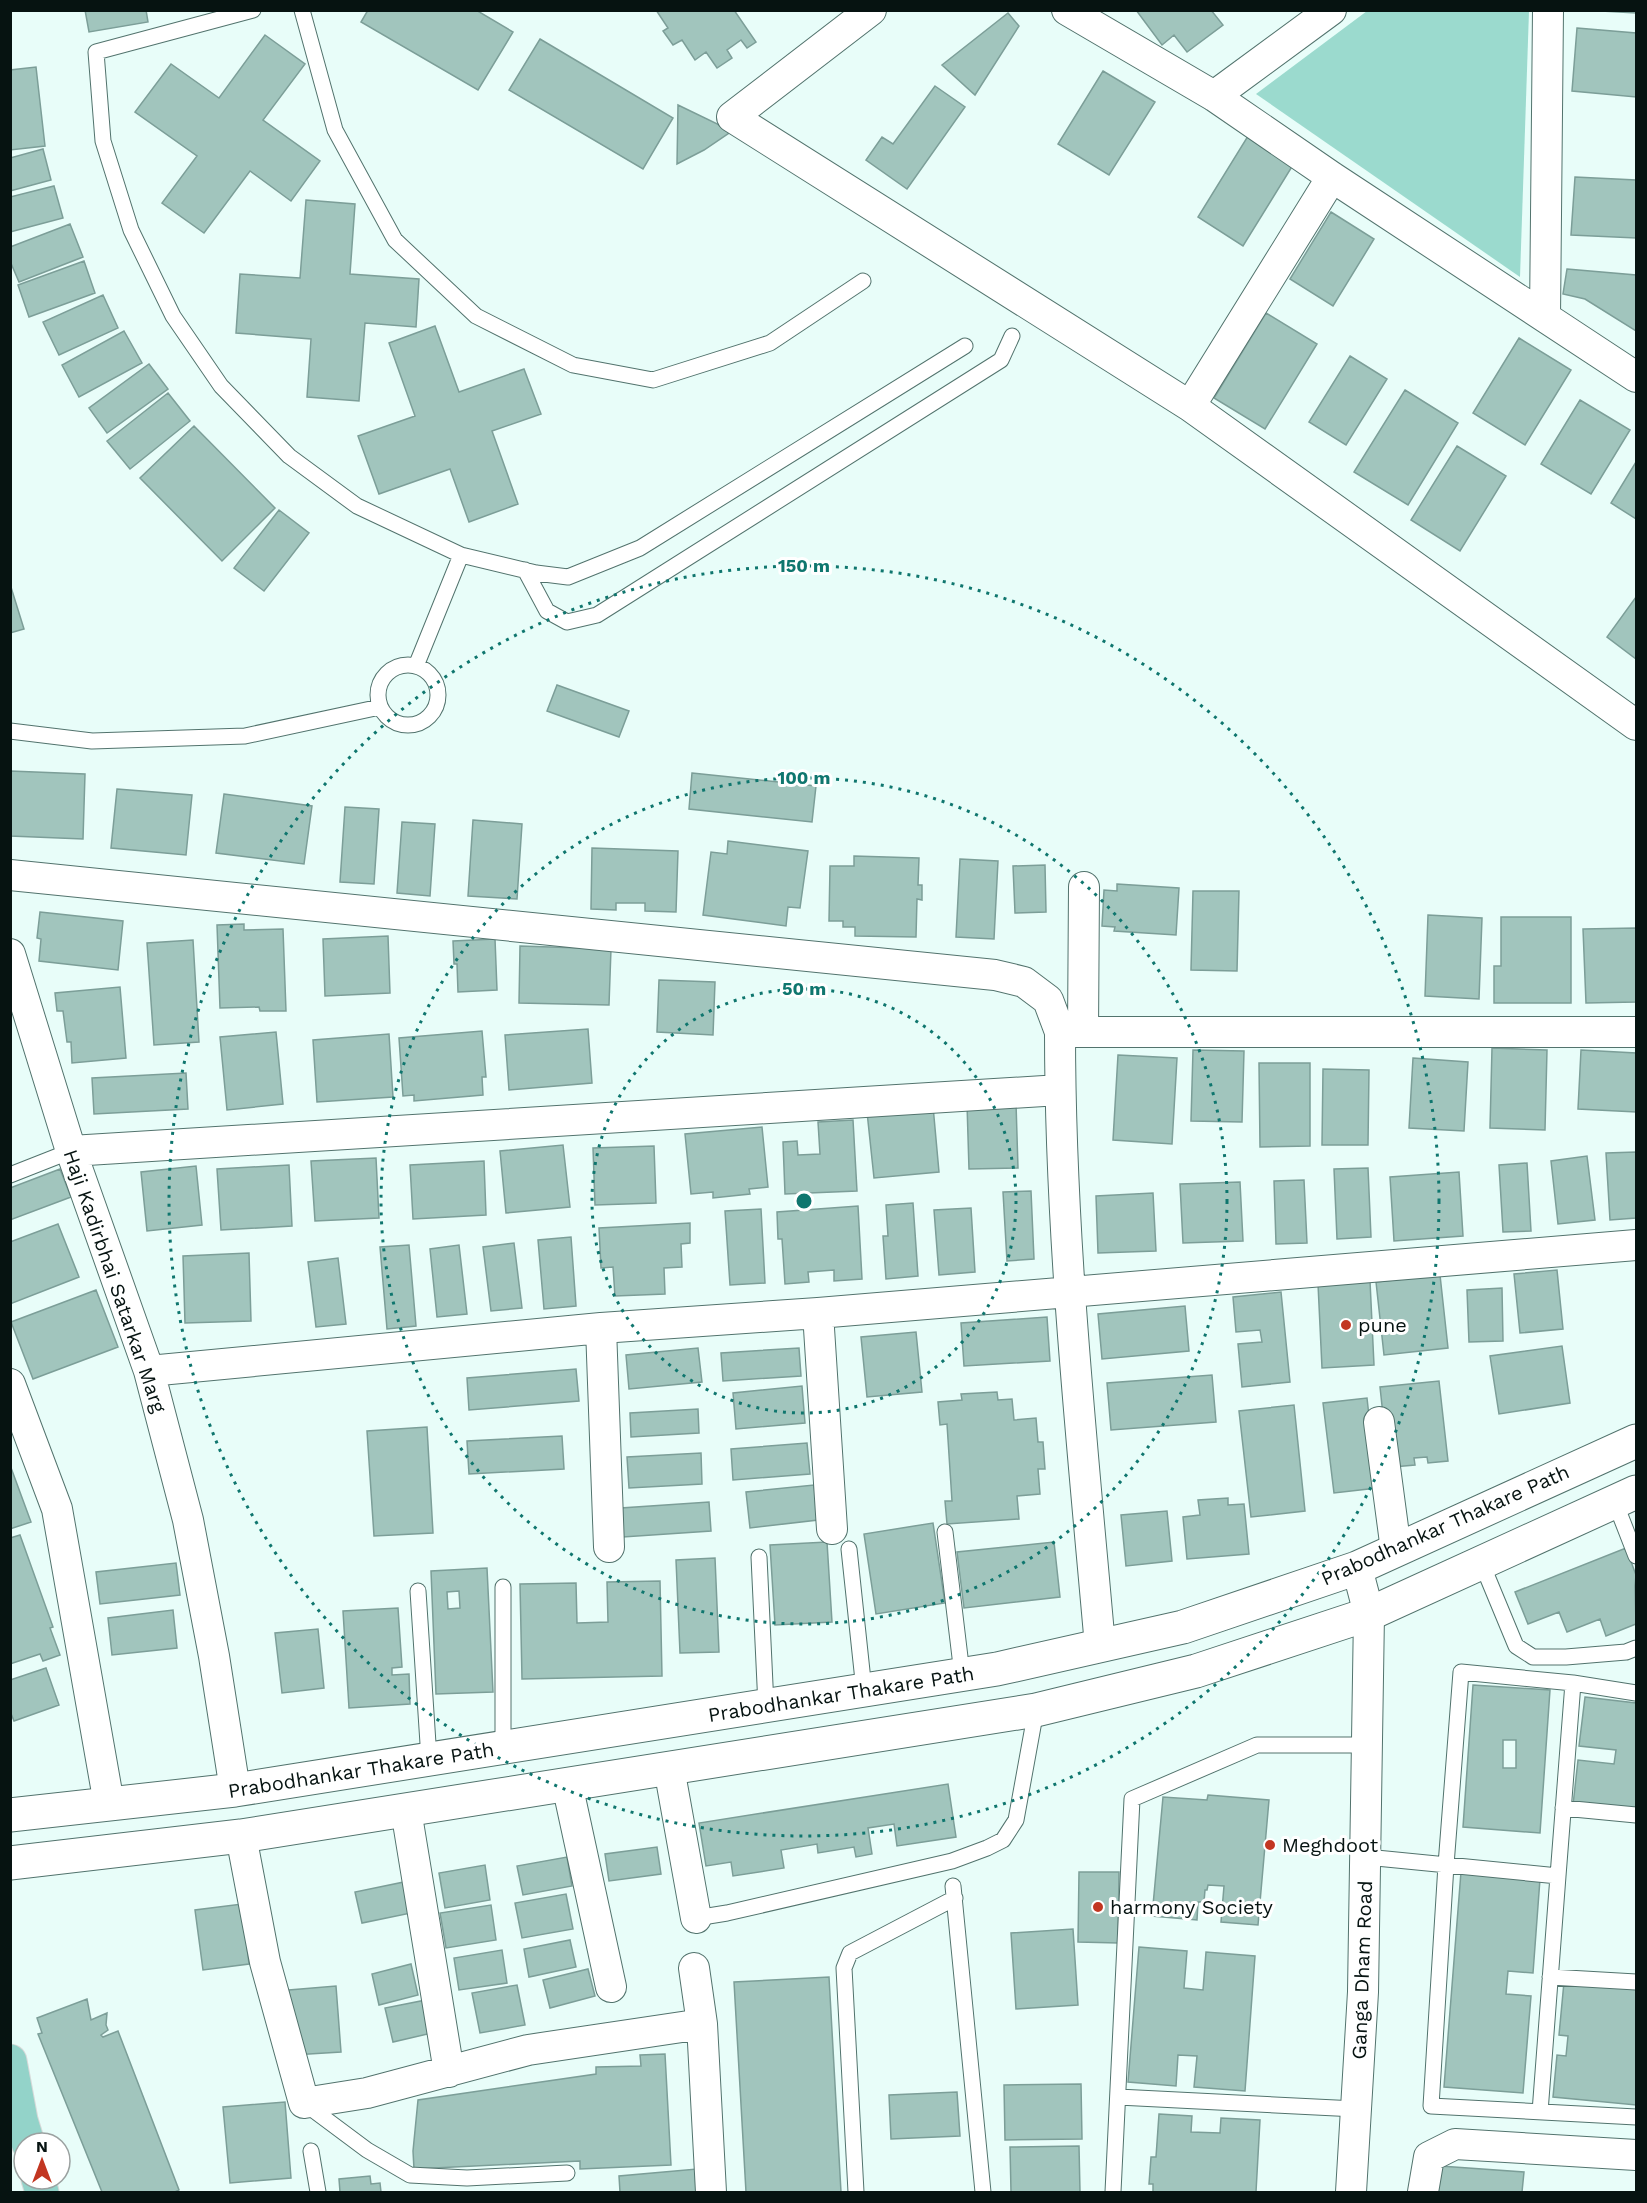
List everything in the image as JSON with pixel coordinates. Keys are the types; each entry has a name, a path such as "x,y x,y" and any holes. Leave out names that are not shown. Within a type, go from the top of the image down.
{"main road":[{"name":"Prabodhankar Thakare Path","path":"10,1815 235,1790 997,1669 1183,1627 1357,1568 1636,1441"},
{"path":"10,1863 241,1836 1036,1710 1196,1671 1369,1614 1626,1497"},
{"path":"10,2061 24,2131"}],"street":[{"path":"871,10 732,117 1190,406 1636,725"},
{"path":"1067,10 1214,96 1332,177 1636,377"},
{"path":"1214,96 1331,10"},
{"path":"1545,317 1548,10"},
{"path":"1190,406 1332,177"},
{"path":"10,875 994,975 1024,982 1048,1000 1072,1032"},
{"path":"1084,887 1072,1032 1060,1090 1069,1293 1100,1646"},
{"name":"Haji Kadirbhai Satarkar Marg","path":"10,954 70,1151 149,1371 188,1521 214,1656 235,1790"},
{"path":"1072,1032 1636,1032"},
{"path":"70,1151 1060,1090"},
{"path":"149,1371 601,1328 1069,1293 1636,1245"},
{"path":"818,1313 841,1539"},
{"path":"601,1328 609,1547"},
{"path":"10,1384 57,1509 110,1804"},
{"path":"1379,1422 1396,1550"},
{"name":"Ganga Dham Road","path":"1351,2193 1364,1992 1369,1614 1357,1568"},
{"path":"669,1768 696,1918"},
{"path":"567,1784 611,1987"},
{"path":"406,1810 449,2072"},
{"path":"241,1836 265,1962 304,2103 367,2093 528,2050 702,2024"},
{"path":"694,1968 702,2024 711,2193"},
{"path":"1423,2193 1429,2157 1455,2144 1636,2155"}],"lane":[{"path":"254,10 96,52 103,141 131,230 173,316 221,386 289,456 357,506 461,555 568,578 640,548 965,346"},
{"path":"302,10 335,130 395,240 476,316 573,365 653,380 770,343 863,281"},
{"path":"525,570 547,611 567,622 597,615 1001,360 1012,336"},
{"path":"416,666 461,555"},
{"path":"403,665 416,666 428,672 436,683 439,696 435,710 426,720 413,726 400,725 388,718 380,707 377,694 381,680 390,670 403,665"},
{"path":"10,731 92,741 245,736 380,707"},
{"path":"10,1175 70,1151"},
{"path":"1626,1497 1636,1556"},
{"path":"945,1532 962,1674"},
{"path":"841,1539 864,1690"},
{"path":"759,1557 766,1706"},
{"path":"1482,1564 1516,1646 1533,1657 1626,1652 1636,1648"},
{"path":"502,1587 503,1747"},
{"path":"418,1591 429,1759"},
{"path":"1636,1694 1573,1683 1461,1672 1431,2106 1636,2117"},
{"path":"1540,2112 1573,1683"},
{"path":"696,1918 727,1913 952,1861 1003,1840 1016,1820 1036,1710"},
{"path":"1113,2193 1132,1799 1257,1745 1367,1745"},
{"path":"1563,1808 1636,1815"},
{"path":"1366,1857 1558,1876"},
{"path":"856,2193 844,1968 850,1953 954,1892 983,2193"},
{"path":"1550,1977 1636,1982"},
{"path":"1118,2097 1356,2109"},
{"path":"304,2103 367,2150 410,2175 467,2178 567,2173"},
{"path":"311,2151 318,2193"}],"green space":[{"path":"1367,11 1529,11 1520,277 1256,94"}],"building":[{"path":"85,10 146,10 148,22 89,32"},
{"path":"368,10 476,10 513,32 478,90 361,22"},
{"path":"656,10 734,10 756,42 747,48 741,40 727,50 732,58 717,68 706,52 695,60 682,40 673,45 663,31 668,28"},
{"path":"1136,10 1211,10 1223,25 1187,52 1174,35 1162,45"},
{"path":"1583,10 1636,10 1636,13"},
{"path":"1008,13 1019,26 975,95 942,65"},
{"path":"1577,28 1636,33 1636,97 1572,91"},
{"path":"265,35 305,64 263,120 320,161 291,201 250,171 204,233 162,203 197,156 135,112 171,64 219,98"},
{"path":"540,39 673,118 643,169 509,90"},
{"path":"36,67 45,146 10,150 10,70"},
{"path":"1103,71 1155,102 1109,175 1058,144"},
{"path":"935,86 965,107 907,189 866,160 882,137 893,144"},
{"path":"678,105 732,131 704,150 677,164"},
{"path":"1248,136 1293,165 1243,246 1198,217"},
{"path":"43,149 51,180 10,191 10,158"},
{"path":"1575,177 1636,180 1636,238 1571,235"},
{"path":"54,186 63,218 10,232 10,197"},
{"path":"306,200 355,204 350,274 419,279 416,327 365,323 359,401 307,397 311,339 236,333 240,274 300,278"},
{"path":"1331,212 1374,239 1333,306 1290,279"},
{"path":"70,224 83,257 19,282 10,261 10,247"},
{"path":"84,261 95,293 29,317 18,285"},
{"path":"1567,269 1636,275 1636,331 1585,299 1563,294"},
{"path":"103,295 118,328 59,355 43,322"},
{"path":"1266,313 1317,344 1265,429 1214,398"},
{"path":"435,326 459,392 524,369 541,414 492,431 518,504 469,522 450,469 379,494 358,436 415,416 389,343"},
{"path":"124,331 142,363 79,397 62,365"},
{"path":"1519,338 1571,370 1525,445 1473,413"},
{"path":"1350,356 1387,379 1346,445 1309,422"},
{"path":"149,364 168,389 107,433 89,408"},
{"path":"1405,390 1458,423 1408,505 1354,472"},
{"path":"168,393 190,421 130,469 107,441"},
{"path":"1580,400 1630,430 1591,494 1541,464"},
{"path":"194,426 275,508 222,561 140,478"},
{"path":"1457,446 1506,476 1460,551 1411,520"},
{"path":"1636,462 1636,519 1611,503"},
{"path":"279,510 309,533 264,591 234,568"},
{"path":"10,584 24,629 10,633"},
{"path":"1636,597 1636,659 1607,637"},
{"path":"557,685 629,711 619,737 547,711"},
{"path":"10,771 85,774 83,839 10,836"},
{"path":"692,773 816,786 812,822 689,809"},
{"path":"117,789 192,795 186,855 111,848"},
{"path":"224,794 312,806 304,864 216,853"},
{"path":"345,807 379,809 374,884 340,882"},
{"path":"473,820 522,824 517,899 468,896"},
{"path":"402,822 435,824 430,896 397,893"},
{"path":"728,841 808,851 800,908 788,907 786,926 703,915 711,852 727,854"},
{"path":"592,848 678,851 676,912 645,911 645,903 616,903 616,910 591,909"},
{"path":"854,856 919,858 918,885 922,885 922,900 917,899 916,937 855,936 855,927 843,927 843,921 829,921 830,866 854,866"},
{"path":"960,859 998,861 994,939 956,937"},
{"path":"1045,865 1046,912 1015,913 1013,866"},
{"path":"1117,884 1179,888 1176,935 1114,931 1115,927 1102,926 1104,890 1117,891"},
{"path":"1193,891 1239,891 1237,971 1191,970"},
{"path":"40,912 123,921 118,970 39,961 41,939 37,938"},
{"path":"1428,915 1482,918 1479,999 1425,996"},
{"path":"1501,917 1571,917 1571,1003 1494,1003 1494,966 1501,966"},
{"path":"244,924 244,930 283,929 286,1011 260,1011 259,1007 220,1008 217,925"},
{"path":"1636,928 1636,1002 1586,1003 1583,929"},
{"path":"388,936 390,993 325,996 323,939"},
{"path":"495,939 497,990 458,992 453,941"},
{"path":"193,940 199,1042 154,1045 147,943"},
{"path":"520,946 611,949 609,1005 519,1003"},
{"path":"659,980 715,982 713,1035 657,1032"},
{"path":"120,987 126,1058 72,1063 71,1042 67,1042 63,1011 57,1011 55,993"},
{"path":"588,1029 592,1083 509,1090 505,1035"},
{"path":"482,1031 486,1077 482,1077 483,1095 414,1101 414,1095 403,1096 399,1038"},
{"path":"276,1032 283,1104 227,1110 220,1037"},
{"path":"389,1034 393,1097 317,1102 313,1040"},
{"path":"1492,1048 1547,1050 1545,1130 1490,1128"},
{"path":"1193,1050 1244,1051 1242,1122 1191,1121"},
{"path":"1581,1050 1636,1053 1636,1112 1578,1109"},
{"path":"1118,1055 1177,1058 1172,1144 1113,1140"},
{"path":"1413,1058 1468,1062 1464,1131 1409,1128"},
{"path":"1259,1063 1310,1063 1310,1146 1260,1147"},
{"path":"1323,1069 1369,1070 1368,1145 1322,1145"},
{"path":"186,1073 188,1109 94,1114 92,1078"},
{"path":"1016,1103 1018,1168 969,1169 967,1104"},
{"path":"933,1106 939,1172 874,1178 867,1112"},
{"path":"853,1120 857,1191 785,1194 783,1142 797,1141 798,1155 820,1154 818,1122"},
{"path":"762,1127 768,1187 749,1189 750,1194 713,1198 713,1192 691,1194 685,1134"},
{"path":"563,1145 570,1207 506,1213 500,1151"},
{"path":"654,1146 656,1203 595,1205 593,1148"},
{"path":"1636,1152 1636,1218 1610,1220 1606,1153"},
{"path":"1587,1156 1595,1220 1558,1224 1551,1161"},
{"path":"376,1158 379,1218 315,1221 311,1161"},
{"path":"484,1161 486,1215 413,1219 410,1165"},
{"path":"1527,1163 1531,1231 1503,1232 1499,1165"},
{"path":"289,1165 292,1226 221,1230 217,1169"},
{"path":"196,1166 202,1225 147,1231 141,1172"},
{"path":"1368,1168 1371,1237 1337,1239 1334,1169"},
{"path":"60,1169 71,1197 10,1220 10,1188"},
{"path":"1459,1172 1463,1236 1394,1241 1390,1177"},
{"path":"1304,1180 1307,1243 1276,1244 1274,1181"},
{"path":"1240,1182 1243,1241 1183,1243 1180,1184"},
{"path":"1031,1191 1034,1259 1007,1261 1003,1192"},
{"path":"1153,1193 1156,1251 1098,1253 1096,1196"},
{"path":"913,1203 918,1276 886,1279 883,1236 888,1236 886,1205"},
{"path":"858,1206 862,1279 834,1281 834,1270 808,1272 809,1282 785,1284 782,1239 778,1239 777,1212"},
{"path":"971,1208 975,1272 939,1275 934,1210"},
{"path":"761,1209 765,1283 730,1285 725,1211"},
{"path":"690,1223 690,1243 681,1244 682,1267 664,1268 665,1294 615,1296 613,1267 601,1268 599,1228"},
{"path":"58,1224 79,1277 10,1304 10,1242"},
{"path":"571,1237 576,1306 544,1309 538,1240"},
{"path":"514,1243 522,1308 491,1311 483,1247"},
{"path":"409,1245 416,1326 387,1329 380,1247"},
{"path":"459,1245 467,1314 437,1317 430,1249"},
{"path":"249,1253 251,1321 185,1323 183,1256"},
{"path":"338,1258 346,1324 316,1327 308,1262"},
{"path":"1557,1270 1563,1329 1520,1333 1514,1274"},
{"path":"1440,1275 1448,1348 1384,1355 1376,1282"},
{"name":"pune","path":"1370,1281 1374,1365 1322,1368 1318,1284"},
{"path":"1502,1288 1503,1341 1469,1342 1467,1290"},
{"path":"96,1290 118,1347 33,1379 11,1322"},
{"path":"1281,1292 1290,1382 1242,1387 1238,1344 1262,1342 1260,1330 1236,1332 1233,1297"},
{"path":"1185,1306 1189,1351 1102,1359 1098,1314"},
{"path":"1047,1317 1050,1361 964,1366 961,1323"},
{"path":"916,1332 922,1392 867,1397 861,1337"},
{"path":"1562,1346 1570,1403 1499,1414 1490,1356"},
{"path":"698,1348 702,1382 629,1389 626,1355"},
{"path":"799,1348 801,1376 723,1381 721,1353"},
{"path":"576,1369 579,1401 469,1410 467,1378"},
{"path":"1212,1375 1216,1422 1111,1430 1107,1383"},
{"path":"1439,1381 1448,1461 1428,1463 1427,1457 1414,1458 1415,1465 1393,1467 1380,1387"},
{"path":"802,1386 805,1423 736,1429 733,1393"},
{"path":"997,1392 998,1400 1012,1399 1014,1420 1036,1418 1038,1442 1043,1442 1045,1469 1038,1469 1040,1494 1017,1496 1019,1519 947,1524 945,1501 952,1501 947,1424 940,1425 938,1402 962,1400 961,1394"},
{"path":"1367,1398 1377,1488 1334,1493 1323,1403"},
{"path":"1294,1405 1305,1511 1251,1517 1239,1411"},
{"path":"698,1409 699,1433 631,1437 630,1413"},
{"path":"427,1427 433,1533 374,1536 367,1431"},
{"path":"562,1436 564,1469 469,1474 467,1441"},
{"path":"807,1443 810,1474 733,1480 731,1449"},
{"path":"701,1453 702,1484 629,1488 627,1457"},
{"path":"10,1465 31,1522 10,1529"},
{"path":"814,1485 818,1520 750,1528 746,1492"},
{"path":"1228,1498 1228,1505 1244,1504 1249,1554 1187,1559 1183,1517 1200,1515 1198,1500"},
{"path":"709,1502 711,1531 623,1537 621,1508"},
{"path":"1167,1511 1172,1561 1126,1566 1121,1515"},
{"path":"933,1523 945,1603 876,1614 864,1534"},
{"path":"20,1535 53,1627 50,1628 60,1655 43,1661 40,1654 10,1664 10,1538"},
{"path":"827,1542 832,1622 775,1625 770,1545"},
{"path":"1054,1542 1060,1597 964,1608 957,1552"},
{"path":"1626,1548 1636,1575 1636,1624 1606,1636 1600,1619 1567,1632 1559,1612 1528,1624 1515,1592"},
{"path":"715,1558 719,1652 680,1653 676,1560"},
{"path":"176,1563 180,1595 100,1604 96,1572"},
{"path":"487,1568 493,1692 436,1694 431,1571","holes":["459,1591 460,1608 448,1609 447,1592"]},
{"path":"660,1581 662,1676 522,1679 520,1584 576,1583 577,1623 608,1622 607,1582"},
{"path":"398,1608 402,1667 392,1668 392,1675 409,1674 410,1704 349,1708 343,1611"},
{"path":"173,1610 177,1648 112,1655 108,1618"},
{"path":"318,1629 324,1688 282,1693 275,1633"},
{"path":"46,1668 59,1705 14,1721 10,1711 10,1680"},
{"path":"1473,1685 1550,1690 1540,1833 1463,1827","holes":["1503,1740 1516,1740 1516,1768 1503,1768"]},
{"path":"1585,1697 1636,1703 1636,1812 1573,1805 1578,1760 1614,1764 1616,1750 1579,1746"},
{"path":"948,1784 956,1837 897,1846 894,1824 868,1828 872,1854 856,1857 854,1847 818,1853 817,1844 781,1850 784,1868 733,1876 731,1862 706,1866 699,1823"},
{"path":"1208,1795 1269,1800 1258,1925 1221,1922 1224,1886 1208,1885 1204,1902 1198,1902 1197,1920 1152,1916 1163,1797 1207,1800"},
{"path":"657,1847 661,1874 609,1881 605,1854"},
{"path":"567,1857 572,1886 523,1895 517,1866"},
{"path":"485,1865 490,1900 445,1908 439,1873"},
{"name":"harmony Society","path":"1079,1872 1119,1872 1118,1943 1078,1942"},
{"path":"1461,1872 1540,1879 1533,1973 1508,1971 1506,1994 1531,1996 1523,2093 1444,2087"},
{"path":"404,1882 411,1913 362,1923 355,1892"},
{"path":"566,1894 573,1929 522,1938 515,1903"},
{"path":"242,1904 249,1964 203,1970 195,1910"},
{"path":"491,1905 496,1940 446,1948 440,1913"},
{"path":"1073,1929 1078,2005 1016,2009 1011,1933"},
{"path":"570,1940 576,1967 529,1977 524,1949"},
{"path":"1139,1947 1187,1951 1184,1988 1203,1990 1206,1952 1255,1956 1245,2091 1194,2087 1197,2056 1178,2055 1176,2086 1128,2082"},
{"path":"502,1950 507,1983 459,1990 454,1958"},
{"path":"411,1964 418,1995 379,2005 372,1974"},
{"path":"588,1969 595,1996 550,2008 543,1980"},
{"path":"829,1977 841,2192 746,2192 734,1982"},
{"path":"1564,1982 1636,1989 1636,2105 1553,2097 1557,2055 1566,2056 1568,2036 1559,2035"},
{"path":"517,1985 525,2025 480,2033 472,1993"},
{"path":"336,1986 341,2052 293,2055 289,1990"},
{"path":"87,1999 91,2020 107,2013 108,2030 101,2035 103,2037 118,2031 179,2190 175,2192 102,2192 38,2034 42,2033 37,2018"},
{"path":"426,2000 432,2033 393,2042 385,2008"},
{"path":"665,2054 671,2165 580,2169 580,2161 414,2169 413,2151 418,2100 596,2074 596,2067 641,2066 640,2055"},
{"path":"1081,2084 1082,2139 1005,2140 1004,2085"},
{"path":"957,2092 960,2136 891,2139 889,2095"},
{"path":"285,2102 291,2178 230,2183 223,2107"},
{"path":"1159,2114 1192,2116 1191,2132 1220,2133 1221,2118 1260,2120 1256,2192 1153,2192 1153,2184 1149,2184 1151,2157 1156,2157"},
{"path":"1079,2146 1080,2192 1011,2192 1010,2147"},
{"path":"1440,2166 1524,2172 1522,2192 1438,2192"},
{"path":"697,2169 699,2192 620,2192 619,2176"},
{"path":"370,2176 371,2184 380,2183 381,2192 340,2192 339,2179"}],"place":[{"name":"pune","path":"1346,1325"},
{"name":"Meghdoot","path":"1270,1845"},
{"name":"harmony Society","path":"1098,1907"}]}
